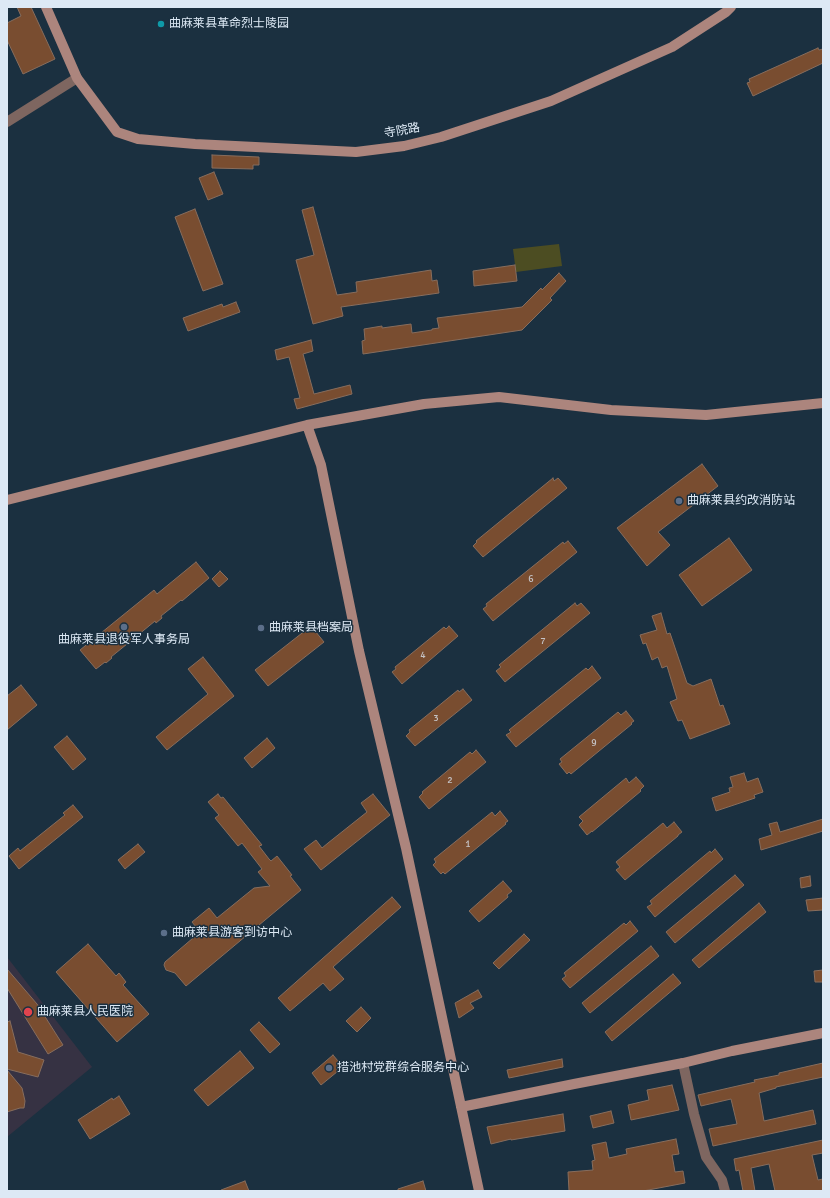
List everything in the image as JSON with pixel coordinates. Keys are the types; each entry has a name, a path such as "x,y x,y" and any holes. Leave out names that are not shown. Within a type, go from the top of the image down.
{"street":[{"name":"寺院路","path":"46,7 77,78 117,132 138,140 356,152 404,146 441,137 550,101 672,47 726,12 731,7"},
{"path":"7,122 77,78"},
{"path":"7,500 307,425 424,404 499,397 611,410 706,415 823,403"},
{"path":"307,425 321,465 359,650 406,848 479,1191"},
{"path":"461,1108 823,1033"},
{"path":"683,1063 694,1114 706,1157 722,1180 724,1191"}],"shaded area":[{"path":"559,244 562,266 516,272 513,249"},
{"name":"曲麻莱县人民医院","path":"7,957 92,1067 7,1137"}],"building":[{"path":"17,7 31,7 55,59 23,74 7,40 7,23 21,16"},
{"path":"818,48 819,50 823,49 823,63 753,96 747,83 750,82 749,79"},
{"path":"212,155 259,157 259,165 253,165 253,169 212,168"},
{"path":"214,172 223,194 208,200 199,178"},
{"path":"313,207 337,295 357,292 356,282 431,270 432,281 437,280 439,293 341,307 343,316 313,324 296,260 314,255 302,210"},
{"path":"195,209 223,284 203,291 175,217"},
{"path":"515,265 517,281 474,286 473,271"},
{"path":"559,273 566,281 550,298 552,300 522,330 363,354 362,341 365,340 364,329 411,324 412,333 439,328 437,318 522,307"},
{"path":"236,302 240,312 188,331 183,318 222,304 223,307"},
{"path":"311,340 313,351 303,354 314,394 350,385 352,394 297,409 294,399 300,398 289,357 277,360 275,350"},
{"path":"702,464 718,486 658,532 670,545 647,566 617,528"},
{"path":"553,478 554,481 558,478 567,488 483,557 473,546 477,542 476,541"},
{"path":"729,538 752,570 702,606 679,575"},
{"path":"568,541 577,552 493,621 483,609 487,606 486,604 563,542 564,544"},
{"path":"196,562 209,578 182,601 181,600 161,616 162,618 156,623 155,621 128,645 127,644 111,657 112,658 106,663 105,662 96,669 80,650 154,590 157,594"},
{"path":"220,571 228,579 219,587 212,579"},
{"path":"575,603 577,606 581,603 590,613 505,682 496,671 501,667 499,665"},
{"path":"661,613 667,634 670,633 687,683 693,686 711,679 720,706 723,705 730,724 690,739 682,720 678,721 670,702 677,699 667,666 662,668 658,657 652,660 646,643 643,644 640,635 657,630 652,616"},
{"path":"311,626 324,642 268,686 255,670"},
{"path":"449,626 458,636 402,684 392,672 396,669 395,667 444,627 446,629"},
{"path":"203,657 234,696 167,750 156,737 208,694 188,669"},
{"path":"592,666 601,678 516,747 506,735 511,732 509,730 586,668 588,670"},
{"path":"21,685 37,705 7,730 7,696"},
{"path":"463,689 472,700 415,746 406,736 410,732 409,730 458,690 459,692"},
{"path":"626,711 634,721 631,723 632,724 571,774 569,772 567,774 559,764 562,762 560,759 618,712 621,715"},
{"path":"67,736 86,759 73,770 54,747"},
{"path":"267,738 275,748 252,768 244,758"},
{"path":"476,750 486,762 429,809 419,797 423,793 422,792 470,752 472,754"},
{"path":"744,773 747,782 758,778 763,792 754,795 755,798 716,811 712,798 730,792 729,788 733,787 730,777"},
{"path":"636,777 644,786 640,790 641,791 587,835 579,825 583,821 579,817 626,778 629,783"},
{"path":"218,794 221,798 223,797 262,845 259,846 269,859 271,861 277,856 292,875 290,876 301,890 186,986 175,973 166,970 164,965 165,962 200,932 192,922 209,908 217,918 254,888 270,886 258,872 262,869 242,843 238,846 215,818 219,815 208,802"},
{"path":"373,794 390,815 321,870 304,849 316,840 322,848 367,812 361,803"},
{"path":"73,805 83,817 19,869 9,856 18,848 20,851 65,815 63,813"},
{"path":"500,811 508,821 505,823 506,824 445,874 443,872 441,874 433,865 436,862 434,859 492,812 495,816"},
{"path":"823,819 823,831 761,850 759,839 772,835 769,824 777,822 780,832"},
{"path":"674,822 682,832 625,880 616,870 620,867 616,862 663,823 667,828"},
{"path":"138,844 145,852 125,869 118,860"},
{"path":"715,849 723,859 655,917 647,907 652,904 650,901 710,851 711,853"},
{"path":"735,875 744,885 675,943 666,932"},
{"path":"810,876 811,886 801,888 800,878"},
{"path":"503,881 512,891 507,895 508,897 479,922 469,911"},
{"path":"392,897 401,907 333,967 344,979 330,991 323,983 290,1011 278,998"},
{"path":"823,898 823,910 808,911 806,900"},
{"path":"759,903 766,912 699,968 692,960"},
{"path":"630,921 638,931 570,988 562,979 566,976 564,973 624,923 626,925"},
{"path":"524,934 530,940 499,969 493,963"},
{"path":"88,944 116,976 119,973 126,982 123,985 149,1014 117,1042 56,972"},
{"path":"651,946 659,956 590,1013 582,1003"},
{"path":"7,969 37,1004 63,1045 48,1054 7,988"},
{"path":"823,970 823,982 815,982 814,971"},
{"path":"673,974 681,983 612,1041 605,1032"},
{"path":"478,990 482,997 470,1003 474,1008 459,1018 455,1003"},
{"path":"361,1007 371,1018 357,1032 346,1021"},
{"path":"10,1021 18,1052 44,1060 38,1077 7,1069 7,1022"},
{"path":"259,1022 280,1044 270,1053 250,1030"},
{"path":"240,1051 254,1068 208,1106 194,1090"},
{"path":"333,1055 343,1067 321,1085 312,1073"},
{"path":"562,1059 563,1067 509,1078 507,1070"},
{"path":"823,1063 823,1077 776,1087 759,1093 764,1121 813,1110 816,1124 713,1146 709,1129 737,1124 731,1099 701,1106 698,1095 755,1082 754,1080"},
{"path":"7,1070 22,1088 25,1101 24,1108 7,1112"},
{"path":"672,1085 679,1110 631,1120 628,1105 649,1100 647,1090"},
{"path":"119,1096 130,1114 90,1139 78,1120 112,1098 113,1100"},
{"path":"611,1111 614,1123 593,1128 590,1116"},
{"path":"563,1114 565,1131 511,1139 491,1144 487,1127"},
{"path":"676,1139 679,1154 672,1155 675,1172 683,1171 685,1183 643,1191 569,1191 568,1172 593,1170 592,1161 595,1160 592,1145 606,1142 609,1158 627,1154 626,1149"},
{"path":"823,1140 823,1153 812,1155 818,1180 823,1179 823,1191 775,1191 769,1164 751,1168 755,1191 743,1191 739,1170 736,1171 734,1159"},
{"path":"245,1181 249,1191 221,1190"},
{"path":"423,1181 426,1191 398,1191 398,1189"}],"place":[{"name":"曲麻莱县革命烈士陵园","path":"161,24"},
{"name":"曲麻莱县约改消防站","path":"679,501"},
{"name":"曲麻莱县退役军人事务局","path":"124,627"},
{"name":"曲麻莱县档案局","path":"261,628"},
{"name":"曲麻莱县游客到访中心","path":"164,933"},
{"name":"曲麻莱县人民医院","path":"28,1012"},
{"name":"措池村党群综合服务中心","path":"329,1068"}]}
